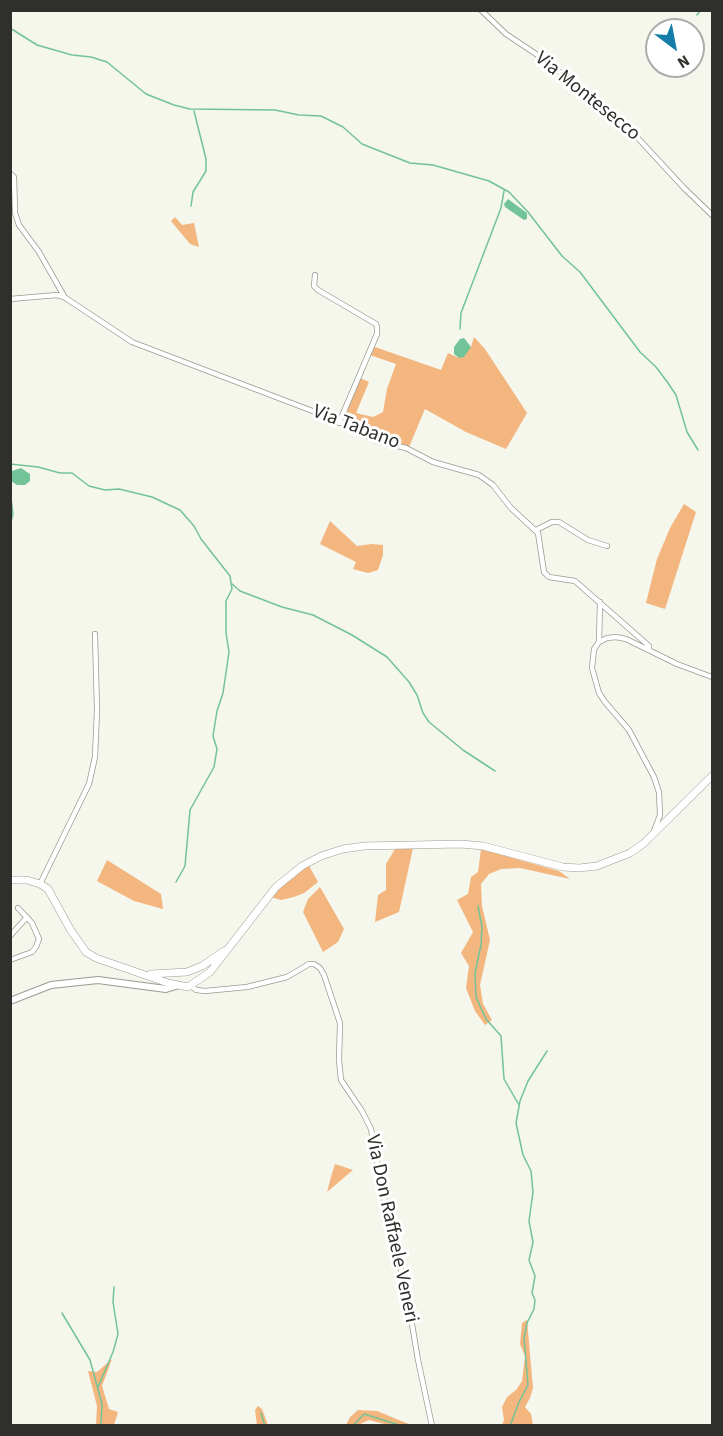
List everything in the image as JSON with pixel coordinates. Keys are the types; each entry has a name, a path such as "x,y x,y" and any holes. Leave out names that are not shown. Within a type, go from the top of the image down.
{"main road":[{"path":"10,880 27,880 40,884 54,897 70,929 86,952 96,958 168,983 187,985 210,972 267,897 286,878 321,856 343,849 364,846 436,844 483,846 544,862 579,868 597,866 621,857 643,844 712,776"},
{"path":"146,974 185,973 202,966 228,949"}],"street":[{"name":"Via Montesecco","path":"481,10 506,34 542,58 623,122 712,215"},
{"name":"Via Tabano","path":"10,173 14,177 15,213 19,225 39,252 64,297 132,342 339,423 377,441 406,448 433,462 479,475 493,485 511,508 536,530"},
{"path":"315,275 314,286 318,291 376,324 377,327 377,334 339,423"},
{"path":"10,299 57,295 64,297"},
{"path":"607,546 588,540 559,522 552,522 536,530 540,540 543,572 549,577 575,581 649,646 649,650"},
{"path":"599,642 600,602"},
{"path":"40,884 89,784 95,757 95,634"},
{"path":"666,822 661,811 654,777 629,730 599,693 592,668 594,649 599,642 616,637 712,677"},
{"path":"661,811 676,812"},
{"path":"652,835 661,811"},
{"path":"10,960 32,952 39,939 27,917 18,908"},
{"path":"10,936 27,917"},
{"name":"Via Don Raffaele Veneri","path":"187,985 204,991 247,987 287,977 309,964 315,964 322,971 339,1017 341,1080 371,1129 432,1425"},
{"path":"10,1001 51,985 98,980 166,989 187,985 194,978 185,973 180,980 187,985"}],"shaded area":[{"path":"508,199 527,213 527,219 524,220 505,207 504,204"},
{"path":"175,217 182,225 194,223 199,247 190,244 171,221"},
{"path":"474,337 485,349 527,413 506,449 466,432 425,409 409,447 375,439 343,422 360,378 369,382 356,413 373,417 383,412 387,389 396,364 370,355 375,347 441,370 448,353 459,358 471,347"},
{"path":"464,338 471,347 464,357 459,358 454,354 454,347 460,339"},
{"path":"21,468 30,474 30,481 25,485 17,485 11,481 11,474 12,471"},
{"path":"684,504 696,512 665,609 646,603 657,559 670,528"},
{"path":"330,521 357,546 383,545 383,555 378,570 368,573 353,569 356,562 320,544"},
{"path":"413,848 399,912 375,922 378,895 386,890 386,864 395,849"},
{"path":"481,849 559,871 570,879 520,868 501,869 489,874 481,884 482,906 490,940 480,985 483,1004 492,1020 485,1025 475,1011 466,988 469,966 461,953 473,932 457,900 468,894 471,877 478,872"},
{"path":"107,860 161,894 163,909 134,901 97,881"},
{"path":"309,866 318,882 304,893 294,897 281,900 271,897 294,875"},
{"path":"320,887 344,929 338,942 323,952 303,912 308,899"},
{"path":"335,1164 353,1170 327,1192 331,1177"},
{"path":"527,1320 533,1388 525,1407 531,1414 533,1425 502,1425 504,1420 502,1407 507,1397 522,1381 525,1356 520,1344 522,1323"},
{"path":"112,1359 102,1386 109,1409 118,1412 114,1425 96,1425 97,1406 88,1371 97,1372"},
{"path":"258,1406 262,1409 268,1425 257,1425 255,1410"},
{"path":"358,1410 377,1411 411,1425 388,1425 369,1420 358,1425 346,1425 350,1417"}],"waterway":[{"path":"697,15 701,10"},
{"path":"10,28 37,45 107,62 146,94 174,105 190,109 275,110 299,115 321,116 343,127 362,144 410,163 433,165 489,181 509,192 528,212 562,256 580,272 640,352 656,367 668,383 676,395 687,432 698,450"},
{"path":"191,206 193,192 206,171 206,159 194,111"},
{"path":"460,329 461,313 501,208 504,191"},
{"path":"10,464 72,473 89,486 105,490 119,489 152,497 180,510 230,576 232,589 226,601 226,633 229,652 213,736 217,749 214,767 190,810 185,866 176,882"},
{"path":"10,490 13,514 10,525"},
{"path":"231,583 240,591 282,607 313,615 352,635 387,657 409,682 429,722 463,750 495,771"},
{"path":"478,906 482,927 475,973 476,997 486,1019 501,1036 504,1079 519,1105"},
{"path":"510,1426 528,1385 524,1338 535,1300 532,1293 535,1276 529,1260 533,1242 529,1221 533,1192 531,1171 523,1155 516,1123 520,1101 528,1081 547,1051"},
{"path":"98,1387 118,1334 113,1302 114,1287"},
{"path":"62,1313 90,1360 102,1404 101,1426"},
{"path":"261,1413 265,1426"},
{"path":"353,1426 364,1414 402,1426"}]}
